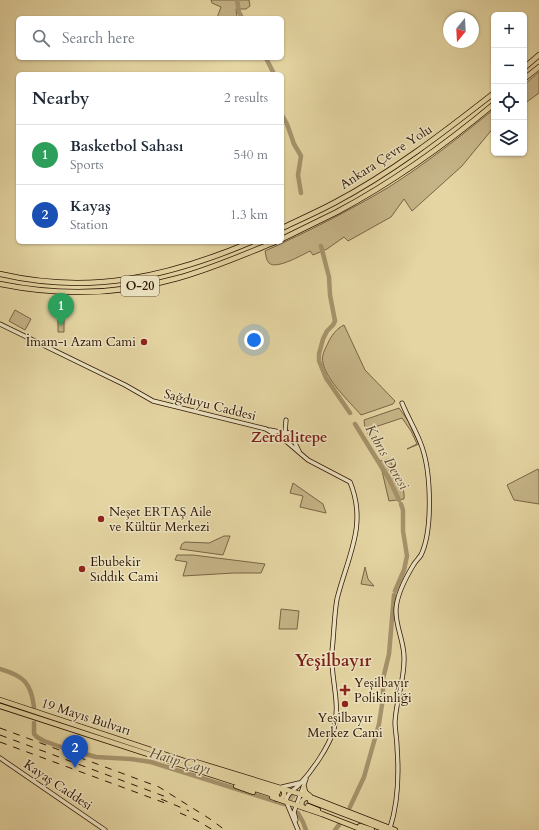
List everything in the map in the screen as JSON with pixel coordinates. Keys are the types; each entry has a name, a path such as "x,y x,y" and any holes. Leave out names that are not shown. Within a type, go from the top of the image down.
{"highway":[{"path":"527,65 539,54"},
{"path":"527,77 539,67"},
{"name":"Ankara Çevre Yolu","path":"284,227 334,203 380,176 438,137 491,95"},
{"name":"Ankara Çevre Yolu","path":"284,237 337,212 386,183 446,143 491,106"},
{"name":"O-20","path":"0,274 36,281 62,283 109,282 133,279 180,269 246,244"},
{"name":"O-20","path":"0,284 21,288 90,293 130,288 178,278 231,260 269,244"},
{"name":"19 Mayıs Bulvarı","path":"0,699 20,707 171,756 204,763 278,794"},
{"name":"19 Mayıs Bulvarı","path":"0,708 33,717 167,760 191,771 278,794"},
{"path":"302,785 309,804"},
{"path":"278,794 291,791 301,795 309,804 363,830"},
{"path":"278,794 287,803 297,806 309,804 391,829"},
{"path":"309,804 372,830"}],"street":[{"name":"Sağduyu Caddesi","path":"0,324 125,385 153,401 266,430 287,442 308,460 350,482 358,516 354,546 337,599 332,661 337,710 334,730 302,785"},
{"path":"391,829 396,800 398,765 396,717 404,676 404,652 396,610 398,598 414,563 421,555 428,526 429,499 428,475 424,451 417,433 402,404"},
{"path":"293,439 290,442 287,442 285,439 286,420 293,439 301,453"},
{"path":"266,430 291,433"},
{"name":"Kayaş Caddesi","path":"0,758 105,830"},
{"path":"278,794 291,786 302,785"},
{"path":"298,830 287,803 287,797 291,791 302,785"},
{"path":"298,830 294,812 301,795 302,785"},
{"path":"294,812 309,804"}],"shaded area":[{"path":"211,0 249,0 250,6 246,9 236,9 237,16 218,16 221,7 212,3"},
{"path":"539,72 539,93 527,102 527,84"},
{"path":"491,111 491,131 462,166 412,211 404,199 391,217 348,241 344,237 327,249 313,255 310,251 277,265 272,265 268,262 265,251 279,244 284,244 284,242 328,221 389,187 442,150"},
{"path":"15,310 31,319 25,330 9,321"},
{"path":"58,319 64,319 64,332 58,332"},
{"path":"344,325 365,370 395,401 393,404 361,415 329,377 323,363 324,353 329,340 339,328"},
{"path":"399,408 409,422 419,444 407,449 417,444 411,431 402,418 369,429 372,441 365,428 364,420"},
{"path":"378,458 380,461 389,459 401,484 404,499 389,501 382,471 376,459"},
{"path":"538,469 539,504 514,500 507,485"},
{"path":"293,483 323,504 326,513 300,507 303,496 290,493"},
{"path":"224,536 230,536 223,555 180,549 182,544 185,542 209,543"},
{"path":"177,555 193,555 265,564 261,573 183,576 187,562 175,560"},
{"path":"365,567 368,579 374,586 361,584"},
{"path":"281,609 299,611 297,629 279,629"}],"waterway":[{"name":"Kıbrıs Deresi","path":"237,0 241,16"},
{"name":"Kıbrıs Deresi","path":"267,60 273,72"},
{"name":"Kıbrıs Deresi","path":"284,119 294,144 301,156 298,175 301,193"},
{"name":"Kıbrıs Deresi","path":"321,246 329,277 330,295 335,321 323,339 319,354 319,361 326,378 350,413"},
{"name":"Kıbrıs Deresi","path":"355,424 389,479 399,500"},
{"name":"Kıbrıs Deresi","path":"395,591 404,570 407,556 403,531 403,510 401,504"},
{"name":"Kıbrıs Deresi","path":"350,807 364,777 379,724 383,698 383,679 389,654 394,595"},
{"name":"Hatip Çayı","path":"0,669 15,674 24,681 31,692 34,707"},
{"name":"Hatip Çayı","path":"34,723 34,734 37,737 61,747 96,757 151,762 284,804"},
{"name":"Hatip Çayı","path":"298,813 306,830"},
{"name":"Kıbrıs Deresi","path":"335,830 339,825"}],"tunnel":[{"path":"278,792 310,801"},
{"path":"282,798 308,806"}],"railway":[{"path":"0,728 159,787 225,830"},
{"path":"0,735 169,798"},
{"path":"0,742 165,803"},
{"path":"161,799 189,811"},
{"path":"180,813 213,830"}],"place":[{"name":"Basketbol Sahası","path":"61,326"},
{"name":"İmam-ı Azam Cami","path":"144,342"},
{"name":"Neşet ERTAŞ Aile ve Kültür Merkezi","path":"101,519"},
{"name":"Ebubekir Sıddık Cami","path":"82,569"},
{"name":"Yeşilbayır Polikinliği","path":"345,690"},
{"name":"Yeşilbayır Merkez Cami","path":"345,704"},
{"name":"Kayaş","path":"75,768"}],"district":[{"name":"Zerdalitepe","path":"289,437"},
{"name":"Yeşilbayır","path":"333,660"}]}
